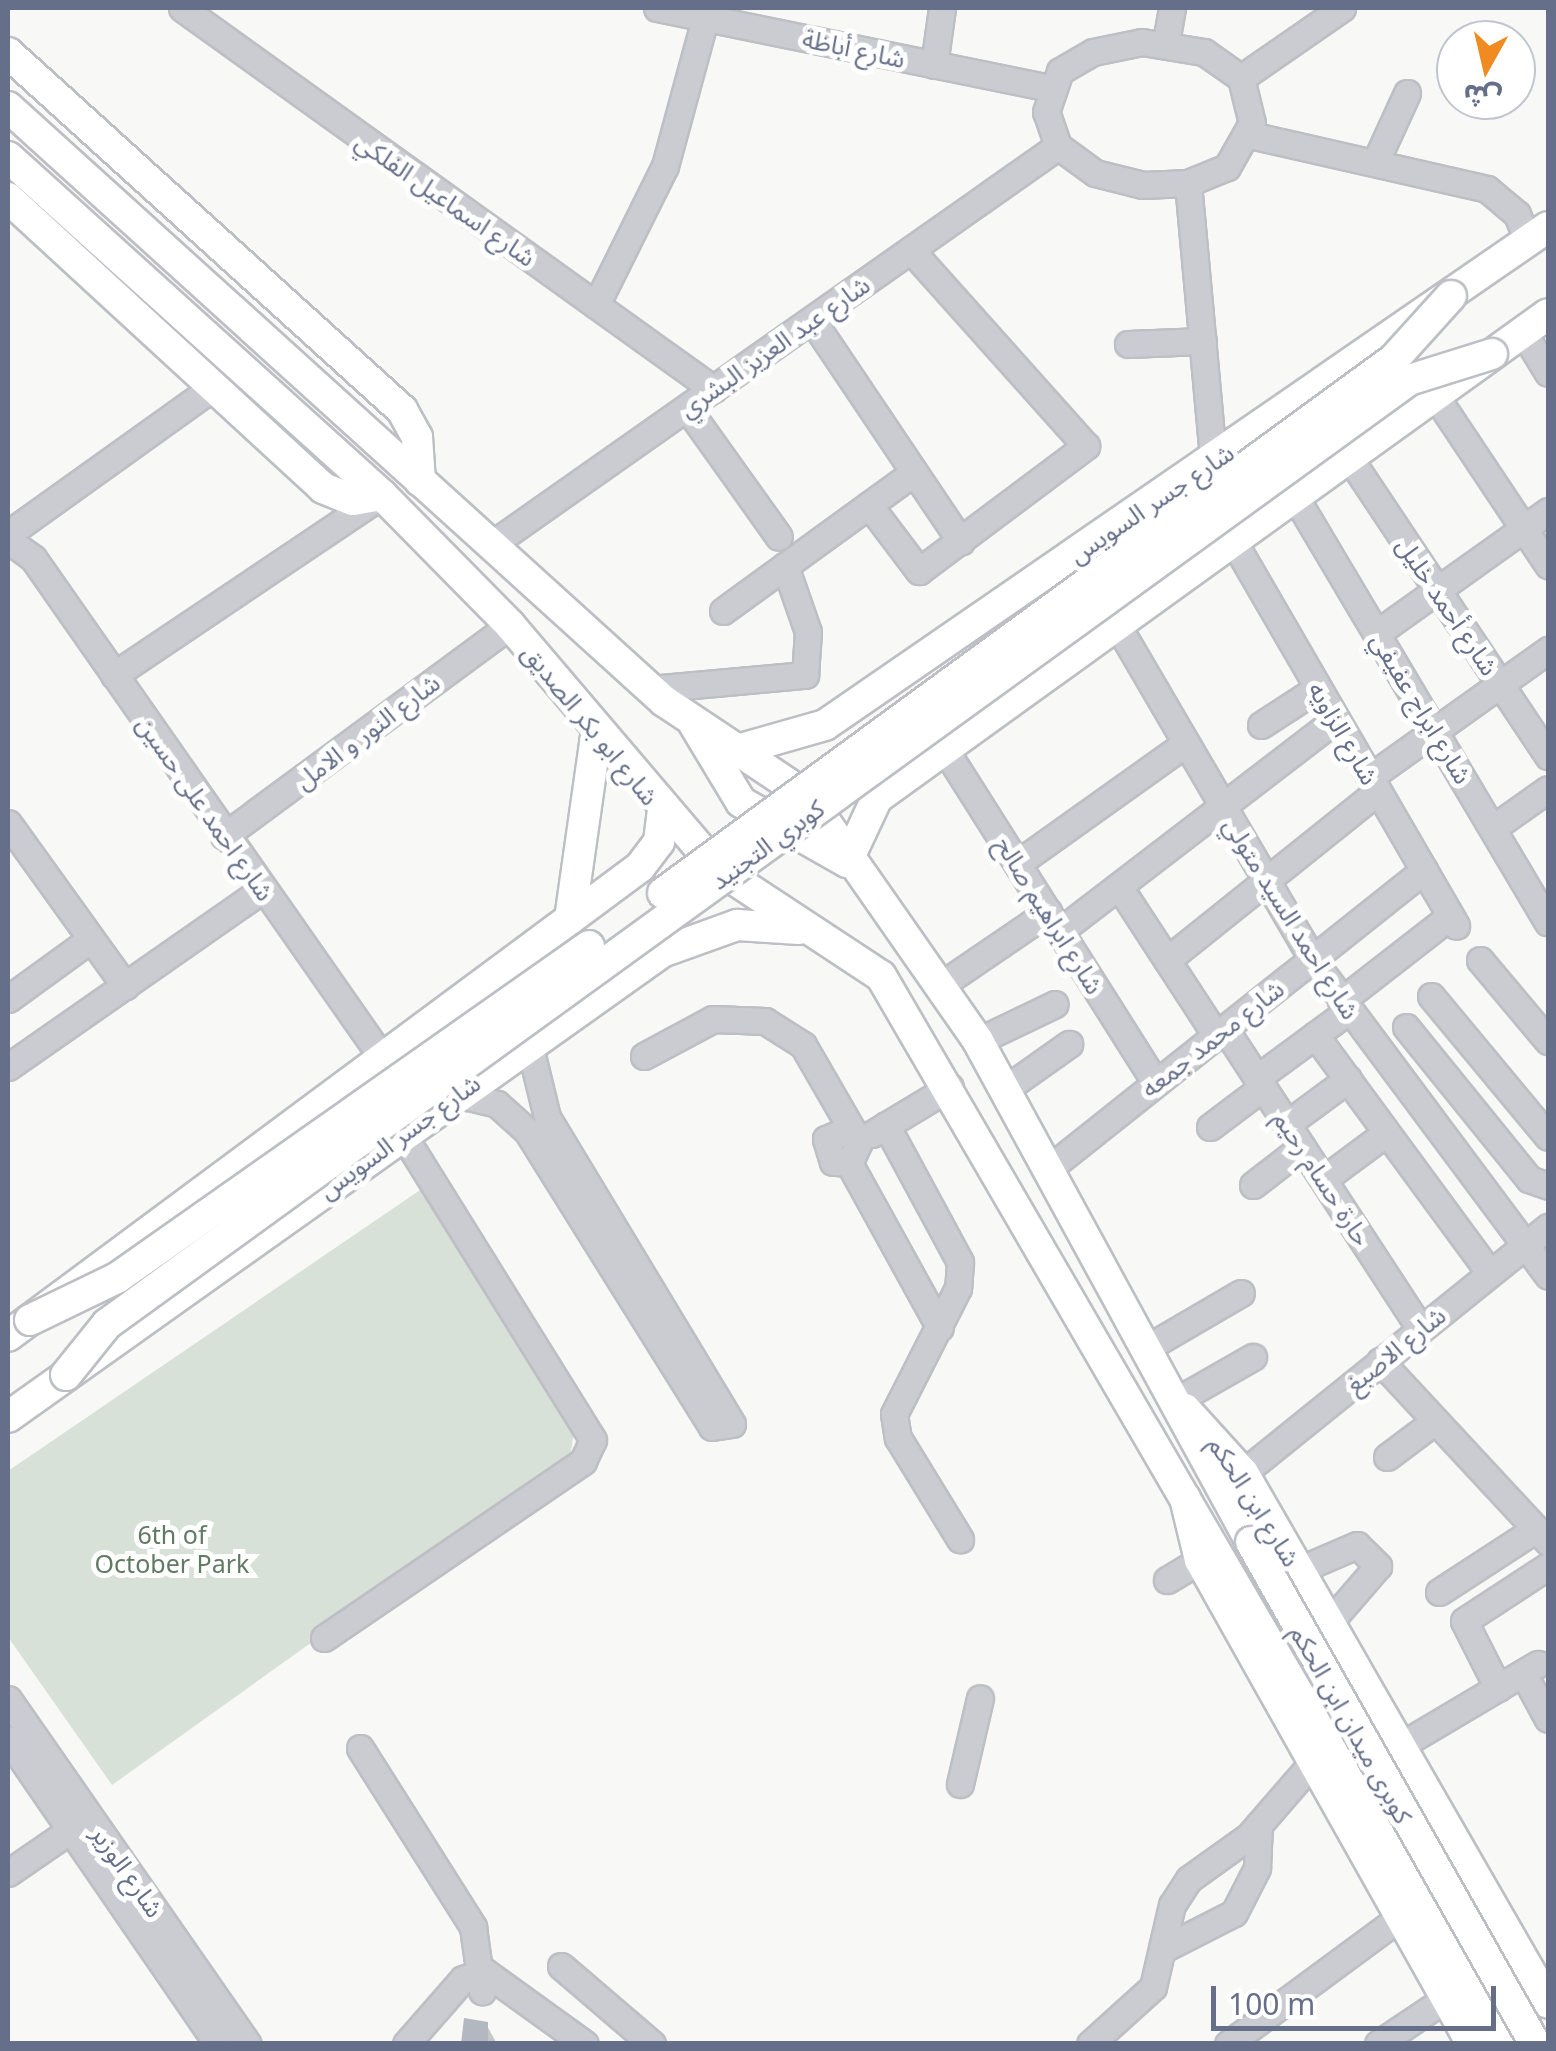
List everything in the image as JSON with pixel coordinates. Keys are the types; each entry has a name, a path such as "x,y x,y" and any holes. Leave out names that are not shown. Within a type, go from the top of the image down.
{"main road":[{"path":"8,53 402,410 417,437 409,470"},
{"name":"شارع ابو بكر الصديق","path":"8,107 650,689 694,724 740,749 808,797 847,862"},
{"name":"شارع ابو بكر الصديق","path":"8,156 382,495 510,624 663,811 733,880 816,932"},
{"path":"8,198 331,494 382,495"},
{"name":"شارع جسر السويس","path":"740,749 810,734 1538,235"},
{"name":"كوبري التجنيد","path":"19,1328 117,1278 565,964 1394,359 1452,296"},
{"path":"694,724 741,802 847,862 877,798 1548,314"},
{"name":"كوبري التجنيد","path":"66,1374 107,1324 1409,380 1492,354"},
{"path":"927,656 922,686 937,712 980,722"},
{"path":"558,928 597,730"},
{"path":"19,1328 651,856 663,811"},
{"name":"شارع ابن الحكم","path":"847,862 941,985 978,1041 1174,1402 1211,1430 1243,1473 1548,2002"},
{"name":"شارع جسر السويس","path":"8,1416 592,997 698,934 777,925 816,932"},
{"path":"558,928 583,956 592,997"},
{"name":"شارع ابن الحكم","path":"816,932 881,976 1225,1552 1313,1762 1472,2044"},
{"name":"كوبرى ميدان ابن الحكم","path":"1174,1402 1225,1552 1502,2044"},
{"name":"كوبرى ميدان ابن الحكم","path":"1225,1552 1533,2044"},
{"path":"1533,2044 1548,2002"}],"street":[{"name":"شارع اسماعيل الفلكي","path":"182,8 714,389"},
{"name":"شارع أباظة","path":"657,8 708,12 1050,88"},
{"path":"934,64 942,8"},
{"path":"1166,42 1172,8"},
{"path":"1241,78 1342,8"},
{"path":"596,305 664,166 708,12"},
{"path":"1166,42 1218,58 1241,78 1250,134 1227,167 1188,182 1114,180 1058,146 1050,88 1068,64 1092,52 1166,42"},
{"path":"1375,163 1406,93"},
{"path":"1250,134 1487,189 1511,206 1538,235"},
{"name":"شارع عبد العزيز البشري","path":"491,545 1058,146"},
{"path":"1188,182 1214,460"},
{"path":"869,505 913,571 962,542 1082,455 1086,442 911,250"},
{"path":"812,320 962,542"},
{"path":"1522,332 1548,373"},
{"path":"1128,344 1202,341"},
{"path":"13,532 212,388"},
{"path":"1434,394 1548,565"},
{"path":"687,408 779,538"},
{"name":"شارع أحمد خليل","path":"1348,456 1548,756"},
{"path":"723,610 914,472"},
{"path":"114,676 382,495"},
{"name":"شارع ابراج عفيفي","path":"1294,495 1548,922"},
{"name":"شارع احمد على حسين","path":"8,501 13,532 381,1056"},
{"path":"1376,633 1548,510"},
{"name":"شارع الزاويه","path":"1232,539 1453,921 1345,1006"},
{"path":"650,689 805,675 808,632 785,566"},
{"name":"شارع احمد السيد متولي","path":"1116,622 1312,959 1548,1276"},
{"name":"شارع النور و الامل","path":"224,836 510,624"},
{"path":"1167,960 1266,880 1435,730 1548,650"},
{"path":"1261,725 1318,688"},
{"path":"941,985 1120,888 1336,719"},
{"path":"1018,864 1186,743"},
{"name":"شارع ابراهيم صالح","path":"944,748 1156,1082"},
{"path":"1493,828 1548,789"},
{"path":"8,823 124,986"},
{"name":"شارع محمد جمعه","path":"1047,1170 1424,870"},
{"name":"حارة حسام رحيم","path":"1120,888 1167,960 1264,1088 1420,1328"},
{"path":"8,1068 262,890"},
{"path":"8,999 91,939"},
{"path":"1480,960 1548,1041"},
{"path":"1432,996 1548,1137"},
{"path":"978,1041 1056,1004"},
{"path":"1216,1133 1345,1006"},
{"path":"644,1056 713,1020 765,1021 802,1045 940,1328"},
{"path":"1406,1028 1529,1179 1548,1186"},
{"path":"1315,1035 1489,1272"},
{"path":"529,1043 538,1100 603,1228 675,1342"},
{"path":"1004,1090 1069,1044"},
{"path":"1286,1124 1348,1079"},
{"path":"852,1145 950,1087"},
{"path":"457,1094 514,1116 603,1228"},
{"path":"886,1125 960,1262 940,1328 894,1414 898,1438 960,1538"},
{"path":"1324,1179 1386,1133"},
{"path":"324,1638 583,1461 593,1440 402,1134"},
{"path":"1253,1184 1302,1147"},
{"name":"شارع الاصبغ","path":"1243,1473 1548,1227"},
{"path":"1145,1349 1241,1292"},
{"path":"1174,1402 1253,1357"},
{"path":"1380,1361 1542,1535 1439,1592"},
{"path":"1387,1457 1435,1421"},
{"path":"1299,1570 1317,1570 1357,1545 1378,1566 1375,1580 1328,1624"},
{"path":"1167,1580 1225,1552"},
{"path":"1498,1688 1464,1620 1548,1566"},
{"path":"1398,1747 1531,1669 1548,1719"},
{"path":"960,1784 980,1698"},
{"name":"شارع الوزير","path":"8,1699 246,2043"},
{"name":"شارع الوزير","path":"8,1739 218,2044"},
{"path":"360,1748 473,1927 484,1982 558,2044"},
{"path":"1090,2044 1146,1995 1165,1948 1172,1906 1189,1879 1259,1826 1313,1762"},
{"path":"1165,1948 1234,1913 1257,1868 1259,1826"},
{"path":"8,1873 72,1829"},
{"path":"1228,2044 1400,1917"},
{"path":"562,1966 652,2044"},
{"path":"406,2044 463,1980 484,1982 585,2044"},
{"path":"428,2044 484,1982"},
{"path":"1378,2044 1445,1999"}],"green space":[{"name":"6th of October Park","path":"426,1186 575,1425 570,1458 112,1785 8,1637 8,1471"}],"building":[{"path":"464,2018 488,2022 488,2044 461,2044"}]}
